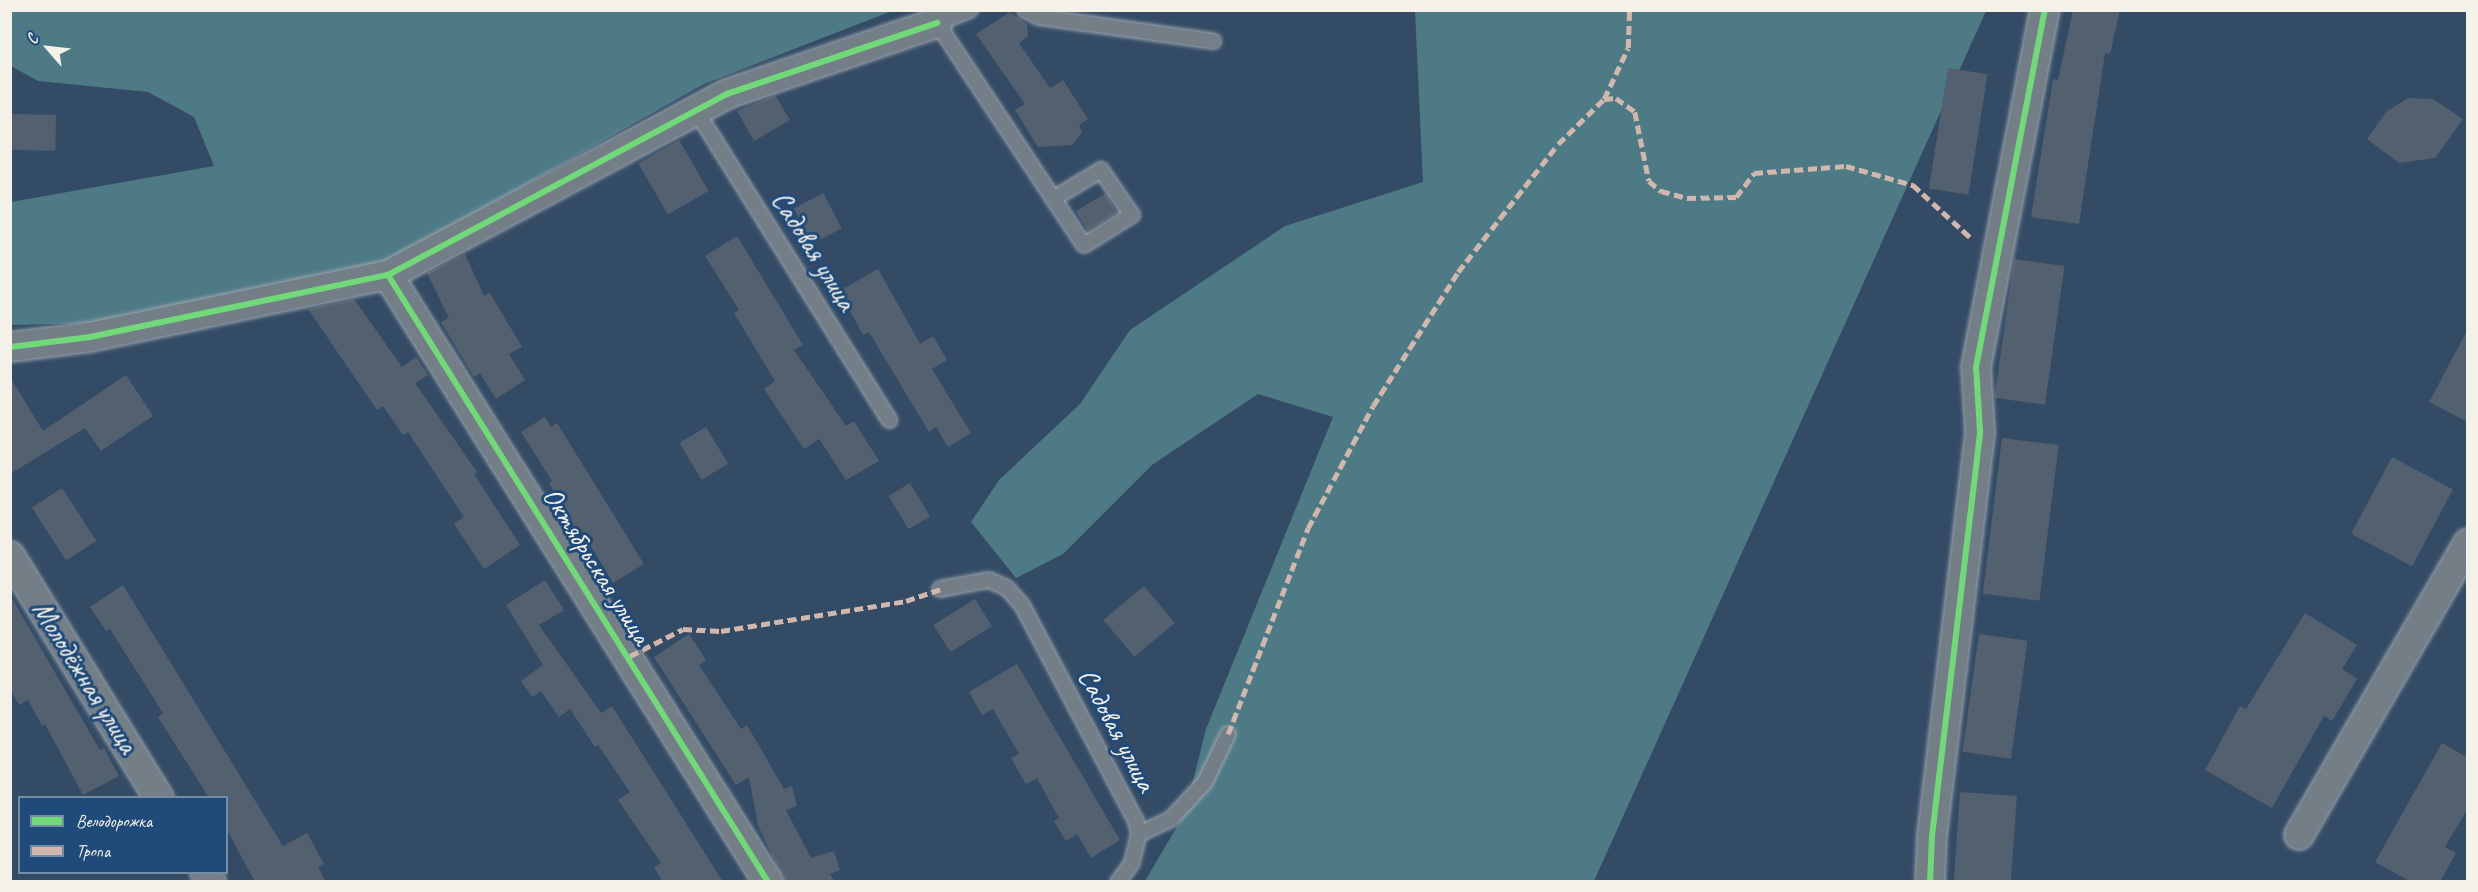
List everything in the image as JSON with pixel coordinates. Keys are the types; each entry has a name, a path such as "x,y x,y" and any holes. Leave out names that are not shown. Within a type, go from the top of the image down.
{"street":[{"path":"1930,882 1932,836 1980,432 1976,367 2045,10"},
{"path":"10,347 90,337 388,275 695,109 727,94 937,22"},
{"name":"Октябрьская улица","path":"388,275 768,882"},
{"path":"2299,835 2468,544"},
{"name":"Молодёжная улица","path":"10,556 158,796"}],"lane":[{"path":"969,10 937,22 1053,199 1084,245 1132,215 1101,170 1053,199"},
{"path":"1025,10 1039,18 1213,41"},
{"name":"Садовая улица","path":"695,109 890,420"},
{"name":"Садовая улица","path":"940,589 989,580 1007,588 1022,605 1136,821 1139,834 1132,863 1118,882"},
{"path":"1139,834 1171,819 1205,782 1228,734"}],"green space":[{"path":"10,11 892,11 704,84 381,266 95,323 11,325 11,202 214,166 194,117 148,92 38,81 11,66"},
{"path":"1415,11 1986,11 1594,881 1145,881 1185,813 1206,729 1333,417 1258,394 1152,465 1063,554 1016,578 971,522 999,480 1080,404 1130,330 1285,226 1423,182"}],"building":[{"path":"2073,10 2120,10 2110,54 2105,53 2079,224 2031,217 2053,79 2058,80"},
{"path":"1010,12 1027,24 1028,36 1019,43 1050,88 1063,80 1088,119 1079,125 1082,132 1072,145 1038,147 1015,110 1025,104 976,34"},
{"path":"1948,68 1988,74 1968,195 1929,188"},
{"path":"775,95 790,120 754,141 737,111"},
{"path":"2408,98 2433,99 2463,119 2435,158 2399,163 2367,139 2386,112"},
{"path":"10,114 56,115 55,151 10,150"},
{"path":"679,140 708,191 668,215 638,164"},
{"path":"823,193 842,228 813,244 794,208"},
{"path":"1106,193 1118,213 1088,231 1076,211"},
{"path":"737,236 803,345 794,350 846,426 854,421 879,461 846,480 819,439 804,449 764,389 775,381 734,313 739,310 705,256"},
{"path":"465,254 484,296 490,293 522,347 509,354 525,380 496,399 480,373 474,377 441,322 449,318 427,273"},
{"path":"2014,259 2065,266 2045,405 1995,398"},
{"path":"878,269 920,344 933,336 947,360 932,369 971,433 948,447 936,427 929,432 869,332 863,335 839,291"},
{"path":"354,299 402,367 416,357 428,375 415,383 477,472 474,474 520,545 484,569 454,524 464,517 408,432 403,435 383,406 377,410 308,309"},
{"path":"2468,329 2468,422 2429,402"},
{"path":"126,375 153,416 101,451 85,428 10,474 10,377 43,431"},
{"path":"545,417 551,427 557,423 644,564 613,583 580,528 576,530 549,483 552,481 521,432"},
{"path":"706,427 728,464 702,480 679,443"},
{"path":"2002,438 2059,445 2039,601 1983,594"},
{"path":"2392,457 2453,489 2412,566 2351,534"},
{"path":"910,483 930,516 909,529 889,496"},
{"path":"62,488 96,541 66,560 32,508"},
{"path":"545,580 564,610 539,625 601,713 612,706 723,882 663,882 654,867 661,863 618,800 630,792 598,745 595,747 570,709 559,717 541,691 532,697 521,681 543,665 506,605"},
{"path":"123,585 283,846 307,833 324,864 318,867 326,882 255,882 228,832 228,796 208,796 158,717 163,713 110,629 106,631 90,607"},
{"path":"1144,586 1175,623 1134,657 1103,620"},
{"path":"10,595 100,750 104,748 119,776 83,795 45,724 42,726 28,700 19,705 10,689"},
{"path":"975,599 992,626 950,652 933,625"},
{"path":"2305,613 2357,645 2342,669 2357,679 2332,721 2324,716 2272,808 2205,770 2240,706 2246,709"},
{"path":"689,634 706,660 699,665 741,729 747,725 784,789 792,786 797,806 786,810 811,858 834,851 840,870 830,874 835,882 784,882 758,825 749,777 736,785 654,657"},
{"path":"1979,634 2028,641 2011,759 1962,752"},
{"path":"1017,664 1120,840 1091,858 1077,834 1066,841 1054,821 1059,818 1037,778 1026,784 1011,758 1019,754 993,709 982,715 969,692"},
{"path":"2442,743 2468,758 2468,808 2445,847 2456,853 2440,882 2411,882 2375,862"},
{"path":"1960,792 2017,796 2011,882 1954,882"}],"marked path":[{"path":"1604,99 1628,48 1629,10"},
{"path":"1228,734 1308,528 1373,406 1458,272 1558,144 1604,99 1616,98 1635,112 1649,181 1661,191 1687,198 1736,197 1754,173 1846,166 1913,185 1970,237"},
{"path":"630,656 683,629 721,631 906,601 940,589"}],"cycle path":[{"path":"1930,882 1932,836 1980,432 1976,367 2045,10"},
{"path":"10,347 90,337 388,275 727,94 937,23"},
{"path":"388,275 768,882"}]}
